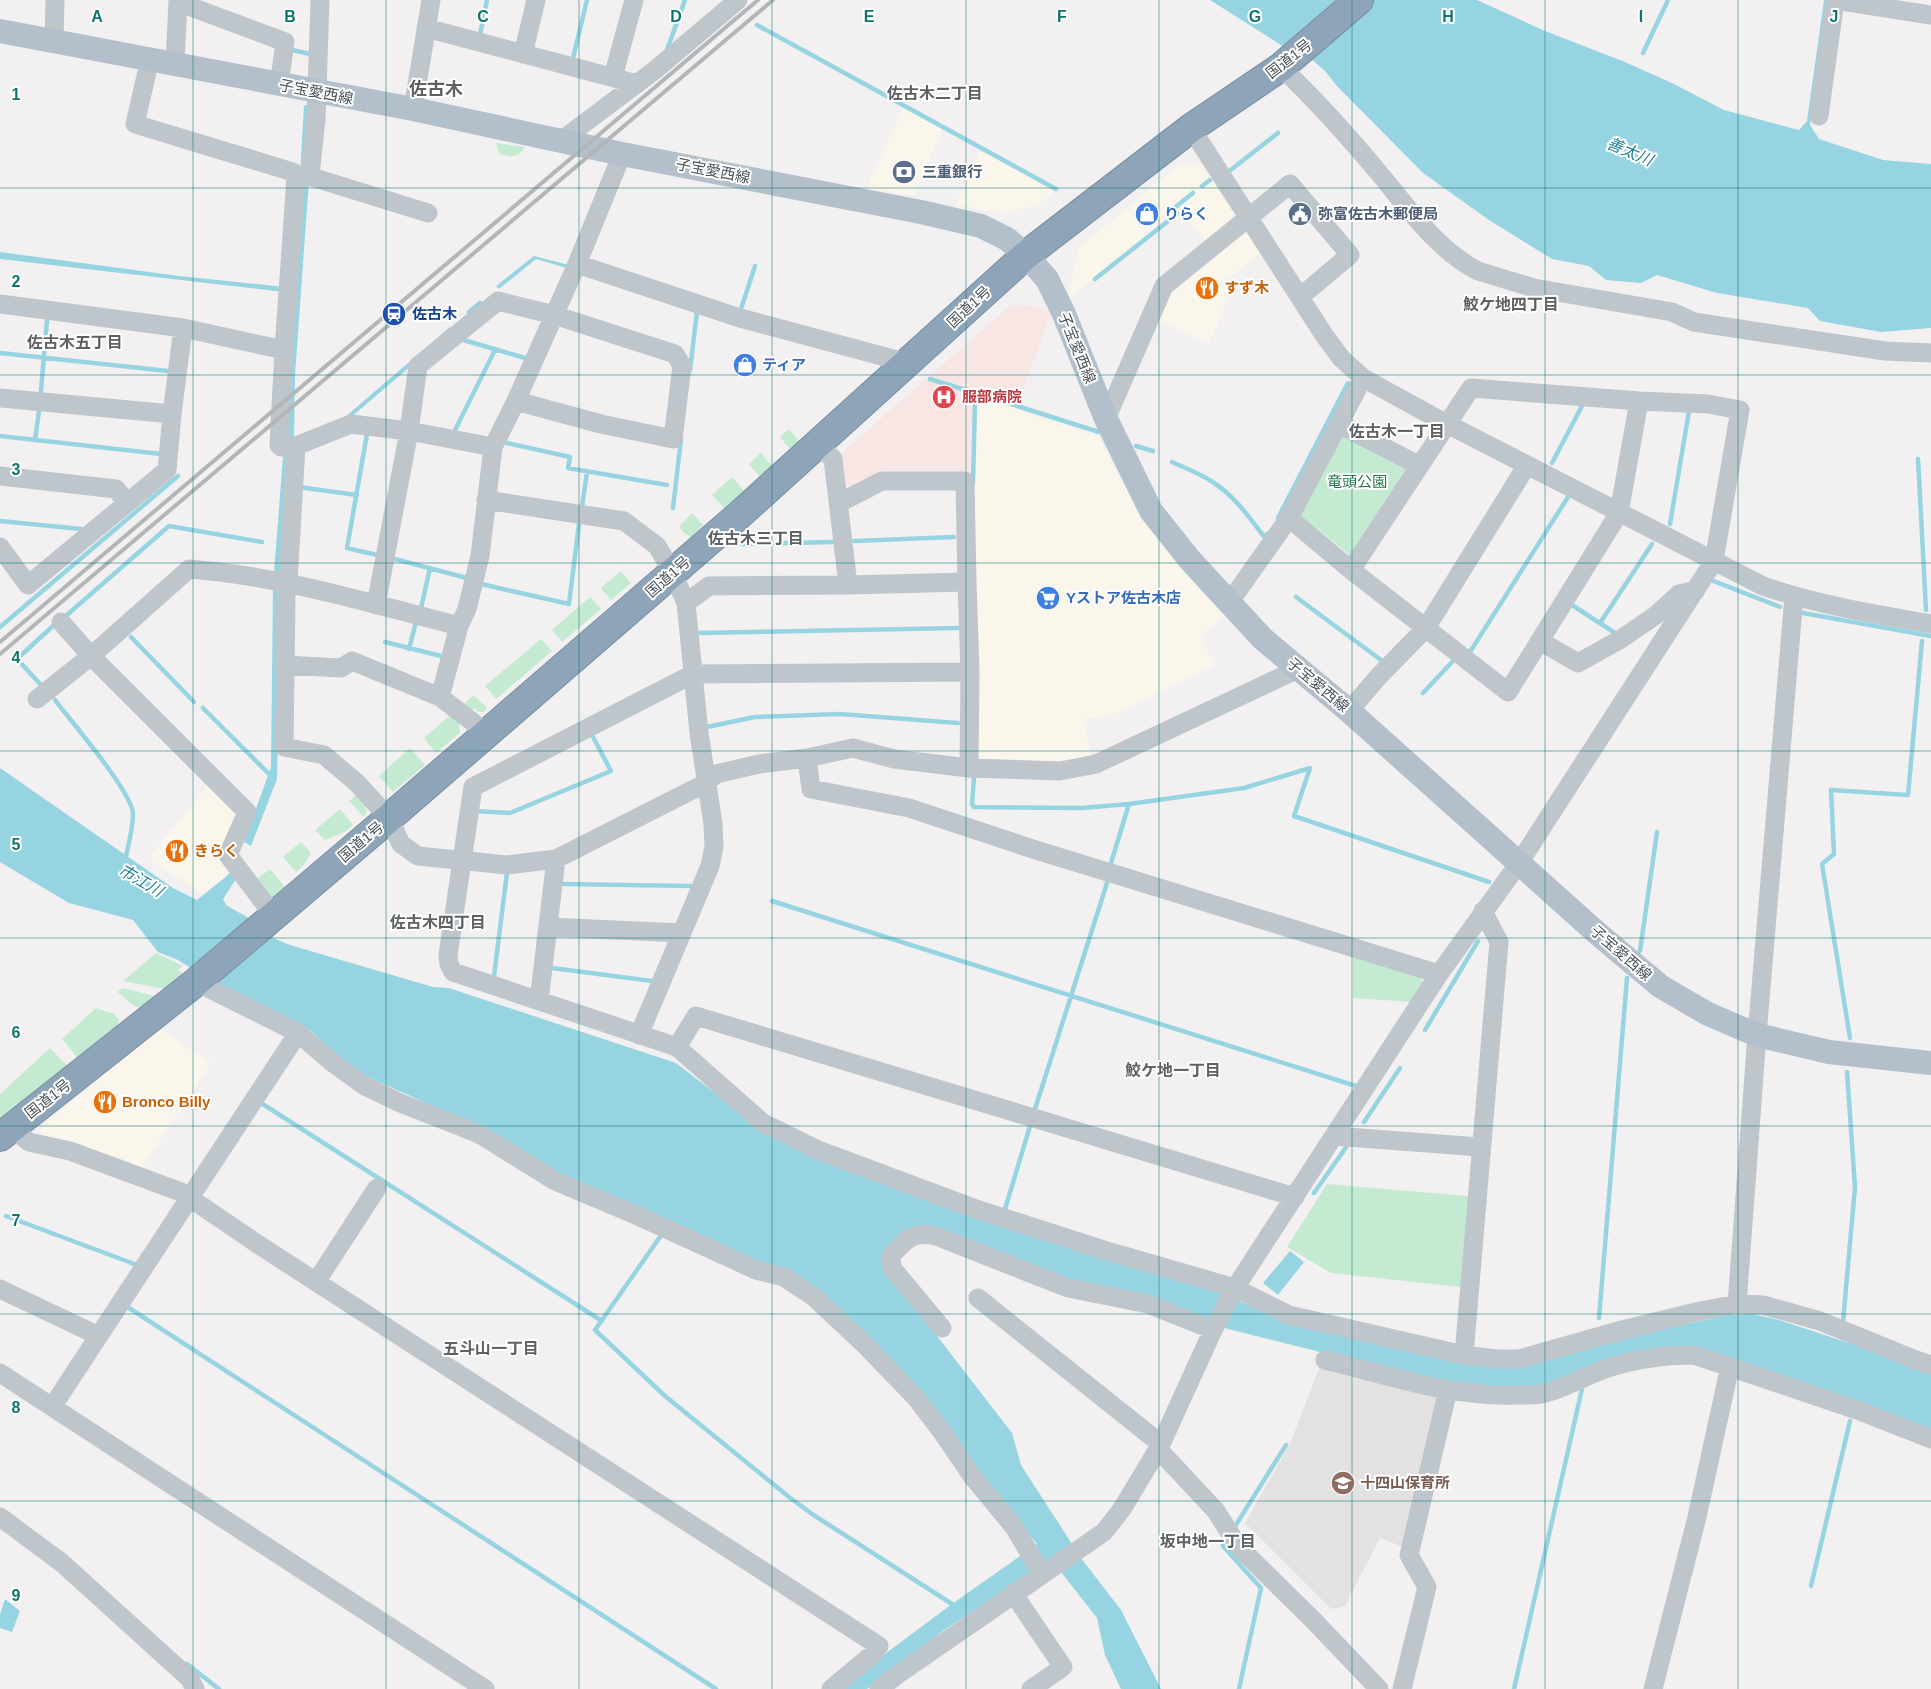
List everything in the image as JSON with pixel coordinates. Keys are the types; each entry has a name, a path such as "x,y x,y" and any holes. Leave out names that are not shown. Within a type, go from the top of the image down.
{"highway":[{"name":"国道1号","path":"5,1133 196,982 389,818 673,573 1026,255 1190,128 1281,67 1359,0"}],"main road":[{"name":"子宝愛西線","path":"0,31 413,109 622,154 860,200 982,226 1008,239 1026,255 1050,285 1064,314 1106,420 1151,511 1190,560 1263,639 1349,711 1660,986 1708,1014 1757,1035 1829,1052 1931,1064"}],"street":[{"path":"54,0 54,41"},
{"path":"320,0 318,92 303,176 284,350 279,445 290,446 351,424 409,431 493,447"},
{"path":"413,109 431,0"},
{"path":"523,54 536,0"},
{"path":"613,77 634,0"},
{"path":"1819,116 1835,0 1931,15"},
{"path":"175,64 178,1 285,42 279,85"},
{"path":"562,140 637,84 732,5"},
{"path":"426,28 637,84"},
{"path":"150,59 135,124 428,213"},
{"path":"1281,67 1351,140 1433,236 1470,267 1478,271 1534,288 1672,312 1694,322 1885,351 1931,353"},
{"path":"1190,128 1247,218 1341,358 1363,378 1527,466 1763,586 1836,607 1931,624"},
{"path":"440,696 459,626 467,609 480,556 493,447 516,401 554,315 622,154"},
{"path":"1106,420 1164,286 1290,184 1350,255 1300,298"},
{"path":"576,264 740,318 908,363"},
{"path":"376,605 409,431 418,366 498,301 554,315 675,354 682,366 673,439 601,424 516,401"},
{"path":"0,304 183,328 284,350"},
{"path":"0,546 28,586 167,470 183,328"},
{"path":"1229,603 1289,518 1363,378"},
{"path":"878,1689 902,1682 1043,1570 1079,1550 1104,1532 1122,1509 1159,1446 1213,1330 1235,1288 1439,974 1519,863 1714,561 1740,410 1708,404 1639,401 1471,388 1351,570"},
{"path":"0,398 172,414"},
{"path":"1289,518 1351,570 1508,692 1619,513 1639,401"},
{"path":"1339,424 1420,466"},
{"path":"818,444 833,459 848,585"},
{"path":"290,446 281,581 286,594 284,747 324,756 357,783 389,818 401,844 418,856 506,865 556,860 706,783 716,774 759,764 807,758 853,748 894,759 969,768 1060,771 1096,764 1298,669"},
{"path":"1349,711 1379,676 1426,628 1527,466"},
{"path":"0,476 116,489 127,502"},
{"path":"839,502 882,481 965,481 970,672 969,768"},
{"path":"486,500 624,522 656,546 673,573 686,603 706,783 713,824 714,847 710,866 639,1035"},
{"path":"36,699 91,656 189,569 224,572 281,581 459,626"},
{"path":"686,603 709,586 967,582"},
{"path":"1540,641 1578,663 1621,639 1656,615 1679,594 1696,590"},
{"path":"1737,1304 1757,1035 1794,596"},
{"path":"61,622 91,656 247,812 228,855 270,920"},
{"path":"285,665 341,668 352,661 440,696 486,733"},
{"path":"970,672 693,674 473,787 448,955 451,969 460,975 677,1047 763,1123 818,1150 982,1211 1104,1250 1235,1288 1289,1315 1464,1356 1496,1360 1519,1358 1622,1330 1737,1304 1763,1305 1820,1321 1931,1365"},
{"path":"807,758 811,789 909,808 1036,850 1439,974"},
{"path":"539,1001 556,860"},
{"path":"1464,1356 1498,942 1484,911"},
{"path":"548,927 682,933"},
{"path":"196,982 298,1033 333,1063 365,1086 398,1102 479,1134 555,1181 636,1215 756,1270 784,1277 814,1297 863,1343 918,1400 972,1476 1014,1527 1043,1570"},
{"path":"677,1047 696,1016 1295,1197"},
{"path":"52,1407 298,1033"},
{"path":"5,1133 28,1142 70,1151 181,1192 316,1282 879,1646 874,1654 831,1689"},
{"path":"1334,1136 1480,1147"},
{"path":"316,1282 377,1188"},
{"path":"942,1328 892,1268 891,1256 905,1241 916,1235 936,1236 1068,1288 1148,1304 1213,1330"},
{"path":"0,1289 100,1336"},
{"path":"978,1298 1159,1446 1216,1510 1238,1546 1314,1621 1377,1688"},
{"path":"1325,1360 1448,1390 1486,1395 1542,1394 1605,1369 1640,1359 1672,1355 1694,1355 1857,1410 1931,1439"},
{"path":"1653,1689 1697,1517 1730,1366"},
{"path":"0,1373 485,1689"},
{"path":"1402,1689 1427,1587 1409,1555 1448,1390"},
{"path":"0,1517 62,1563 190,1679 195,1689"},
{"path":"1013,1593 1063,1667 1031,1689"}],"shaded area":[{"path":"903,108 942,129 913,196 866,188"},
{"path":"981,150 1055,191 1038,205 1001,213 955,205"},
{"path":"1201,164 1233,212 1232,219 1206,241 1177,209 1070,298 1069,294 1078,249 1179,165"},
{"path":"1240,232 1249,236 1260,254 1225,280 1229,297 1209,343 1157,320 1170,290"},
{"name":"服部病院","path":"1015,304 1048,310 1050,316 1018,404 985,395 976,404 973,475 881,474 853,488 845,485 838,456 1011,305"},
{"path":"983,398 1099,437 1114,468 1143,515 1180,566 1224,617 1200,636 1215,665 1116,713 1084,720 1091,758 1044,764 981,760 976,754 973,525 977,403"},
{"path":"210,784 230,805 237,817 232,868 228,875 204,894 152,862 151,855"},
{"path":"159,1029 211,1063 141,1169 43,1136 40,1130 41,1127"},
{"name":"十四山保育所","path":"1321,1363 1436,1392 1440,1399 1403,1547 1380,1538 1345,1606 1331,1609 1245,1523 1290,1444"}],"green space":[{"path":"496,143 525,147 517,155 507,156 499,153"},
{"path":"789,429 799,441 790,449 780,437"},
{"name":"竜頭公園","path":"1341,430 1411,466 1350,555 1301,516 1299,511"},
{"path":"761,453 772,466 759,476 749,464"},
{"path":"732,477 745,492 725,509 712,495"},
{"path":"692,513 703,525 691,537 683,532 679,526"},
{"path":"621,571 631,583 611,600 601,588"},
{"path":"590,597 601,609 562,642 552,630"},
{"path":"541,639 552,651 496,699 485,686"},
{"path":"474,695 487,708 483,712 478,712 474,708 471,711 464,704"},
{"path":"454,712 463,723 459,725 460,733 436,753 424,738"},
{"path":"410,748 425,765 393,792 379,776"},
{"path":"360,792 369,802 365,807 367,811 364,817 349,801"},
{"path":"340,809 353,825 345,832 325,840 315,830"},
{"path":"301,842 311,853 304,865 296,872 283,857"},
{"path":"270,869 285,887 272,898 257,879"},
{"path":"156,953 183,966 178,970 183,973 165,989 123,981"},
{"path":"1353,954 1419,976 1425,985 1414,1002 1353,998"},
{"path":"122,988 159,997 143,1009 132,1005 118,992"},
{"path":"96,1008 114,1014 119,1020 117,1028 80,1061 62,1039"},
{"path":"50,1048 70,1069 0,1125 0,1094"},
{"path":"1327,1184 1469,1196 1461,1287 1331,1273 1287,1247"}],"water":[{"name":"善太川","path":"1210,0 1477,0 1545,31 1625,62 1674,84 1724,110 1799,130 1807,121 1824,0 1828,0 1810,125 1819,139 1883,160 1931,164 1931,328 1881,332 1820,321 1808,308 1717,293 1657,275 1641,283 1606,280 1589,266 1552,259 1489,220 1423,173 1336,85 1326,72 1309,57 1281,45"},
{"path":"304,105 311,107 309,180 295,375 294,439 345,417 450,327 453,330 350,418 293,443 281,588 277,779 251,846 244,842 271,767 273,586 286,418"},
{"path":"0,252 179,276 285,287 284,292 0,259"},
{"path":"534,256 569,265 567,268 536,259 499,289 496,286"},
{"name":"市江川","path":"0,768 173,888 197,900 228,875 232,868 236,879 223,899 226,905 247,917 273,938 290,945 433,987 449,988 676,1063 758,1126 1219,1293 1263,1311 1423,1352 1573,1350 1726,1315 1753,1314 1779,1320 1855,1345 1931,1373 1931,1431 1709,1351 1514,1390 1433,1380 1228,1329 1150,1299 1056,1276 926,1230 886,1270 1012,1433 1021,1465 1081,1558 1121,1610 1161,1689 1121,1689 1105,1655 1097,1618 1061,1572 1046,1562 943,1631 867,1689 838,1689 952,1604 1037,1544 974,1468 928,1401 771,1267 561,1177 482,1128 361,1074 345,1063 311,1031 224,989 178,960 158,952 133,920 69,903 0,862"},
{"path":"1290,1251 1304,1262 1278,1295 1263,1283"},
{"path":"5,1599 20,1611 12,1632 0,1628 0,1614"}],"waterway":[{"path":"480,35 487,0"},
{"path":"573,58 587,0"},
{"path":"667,50 685,0"},
{"path":"1643,53 1668,0"},
{"path":"757,25 1056,189"},
{"path":"288,49 310,54"},
{"path":"1228,172 1278,133"},
{"path":"1202,186 1210,180"},
{"path":"1095,279 1177,214 1173,209 1193,193"},
{"path":"740,312 755,266"},
{"path":"469,312 480,303"},
{"path":"690,370 697,312"},
{"path":"41,391 47,320"},
{"path":"460,339 525,358"},
{"path":"454,432 495,350"},
{"path":"0,353 168,371"},
{"path":"930,379 972,392"},
{"path":"1278,518 1348,383"},
{"path":"983,395 1099,432"},
{"path":"973,483 975,402"},
{"path":"1552,463 1583,404"},
{"path":"35,440 39,411"},
{"path":"1670,524 1689,411"},
{"path":"367,434 347,548 377,555"},
{"path":"0,436 161,454"},
{"path":"673,508 681,439"},
{"path":"507,443 570,457 568,468 667,485"},
{"path":"1136,446 1153,451"},
{"path":"1918,459 1926,610"},
{"path":"1172,462 1202,476 1227,493 1241,507 1265,538 1267,534"},
{"path":"582,507 587,472"},
{"path":"0,627 178,476"},
{"path":"298,487 357,495"},
{"path":"1470,652 1568,497"},
{"path":"0,521 81,529"},
{"path":"481,584 569,604 579,524"},
{"path":"68,614 169,526 262,542"},
{"path":"854,541 954,537"},
{"path":"741,544 834,542"},
{"path":"1600,623 1652,544"},
{"path":"391,558 467,578"},
{"path":"421,608 430,568"},
{"path":"1711,580 1780,607"},
{"path":"1296,597 1381,660"},
{"path":"1569,603 1618,635"},
{"path":"1803,613 1931,636"},
{"path":"409,649 416,622"},
{"path":"43,687 17,659 54,625"},
{"path":"699,633 958,628"},
{"path":"131,637 194,702"},
{"path":"1850,1038 1822,864 1834,854 1831,790 1908,795 1922,641"},
{"path":"385,642 441,656"},
{"path":"1423,693 1452,662"},
{"name":"市江川","path":"55,700 112,774 130,804 133,819 126,856"},
{"path":"203,708 269,774"},
{"path":"707,727 755,717 840,714 958,723"},
{"path":"474,811 510,813 611,771 593,737"},
{"path":"974,778 972,804 974,807 1082,808 1129,804 1244,788 1310,768 1294,816 1489,882"},
{"path":"1111,863 1129,804"},
{"path":"1640,951 1657,832"},
{"path":"494,976 507,873"},
{"path":"1035,1109 1107,883"},
{"path":"563,884 691,886"},
{"path":"772,901 1356,1086"},
{"path":"1425,1030 1478,941"},
{"path":"552,968 652,981"},
{"path":"1599,1318 1627,978"},
{"path":"1364,1122 1400,1068"},
{"path":"1843,1322 1855,1187 1847,1072"},
{"path":"261,1103 602,1321"},
{"path":"1005,1209 1030,1126"},
{"path":"1314,1193 1349,1143"},
{"path":"6,1216 137,1265"},
{"path":"662,1234 595,1330 665,1396 789,1497 812,1514 952,1604"},
{"path":"126,1306 716,1689"},
{"path":"1514,1689 1582,1389"},
{"path":"1811,1586 1850,1421"},
{"path":"1234,1528 1286,1445"},
{"path":"1223,1544 1261,1588 1239,1689"},
{"path":"187,1664 219,1689"}],"railway":[{"path":"0,642 758,0"},
{"path":"0,654 773,0"}],"place":[{"name":"三重銀行","path":"904,172"},
{"name":"りらく","path":"1147,214"},
{"name":"弥富佐古木郵便局","path":"1300,214"},
{"name":"すず木","path":"1207,288"},
{"name":"佐古木","path":"394,314"},
{"name":"ティア","path":"745,365"},
{"name":"服部病院","path":"944,397"},
{"name":"Yストア佐古木店","path":"1048,598"},
{"name":"きらく","path":"177,851"},
{"name":"Bronco Billy","path":"105,1102"},
{"name":"十四山保育所","path":"1343,1483"}],"district":[{"name":"佐古木","path":"436,89"},
{"name":"佐古木二丁目","path":"935,93"},
{"name":"鮫ケ地四丁目","path":"1511,304"},
{"name":"佐古木五丁目","path":"75,342"},
{"name":"佐古木一丁目","path":"1397,431"},
{"name":"佐古木三丁目","path":"756,538"},
{"name":"佐古木四丁目","path":"438,922"},
{"name":"鮫ケ地一丁目","path":"1173,1070"},
{"name":"五斗山一丁目","path":"491,1348"},
{"name":"坂中地一丁目","path":"1208,1541"}]}
